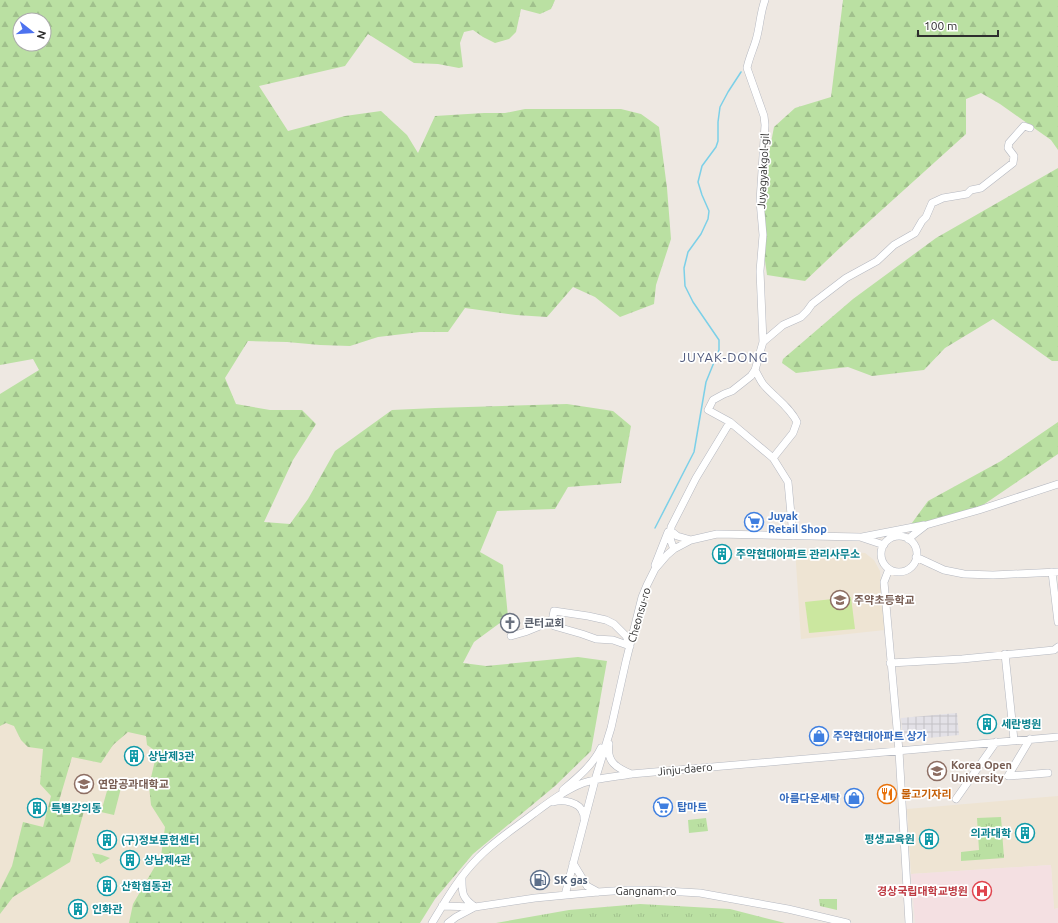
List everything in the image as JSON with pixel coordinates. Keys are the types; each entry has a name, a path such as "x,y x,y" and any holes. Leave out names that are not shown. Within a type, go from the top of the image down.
{"street":[{"name":"Juyagyakgol-gil","path":"765,0 756,40 747,68 764,116 765,125 760,201 763,235 760,271 763,342 755,370 751,376 732,391 713,400 708,410 730,422 773,458 788,482 793,536"},
{"path":"763,342 783,325 801,317 812,304 840,283 877,261 894,245 914,233 926,217 932,203 943,198 967,194 971,190 982,188 1013,163 1014,156 1008,148 1009,143 1024,126 1030,128"},
{"path":"755,370 764,384 793,415 796,422 793,432 773,458"},
{"path":"642,597 671,527 696,478 730,422"},
{"path":"860,537 926,525 1058,484"},
{"path":"908,539 926,525"},
{"path":"671,527 671,531 677,536 691,540"},
{"path":"671,527 669,534 674,548"},
{"name":"Cheonsu-ro","path":"565,895 595,780 611,728 642,597 655,569 667,555 674,548 691,540 717,534 860,537 884,545"},
{"path":"897,536 908,539 915,547 916,557 912,566 903,571 893,571 889,569 882,561 881,556 884,545 887,541 897,536"},
{"path":"916,557 944,570 964,574 993,575 1055,572 1058,622"},
{"path":"889,569 884,582 899,751 910,923"},
{"path":"554,611 606,620 614,624 626,636 630,646 612,640 596,639 554,626 552,622 554,611"},
{"path":"511,636 552,622"},
{"path":"890,663 962,659 1054,650 1058,647"},
{"path":"1004,654 1014,740"},
{"path":"611,728 608,752 610,758 614,765 631,774"},
{"path":"546,804 575,780 594,761 611,728"},
{"name":"Jinju-daero","path":"432,923 454,887 478,858 546,804 581,784 631,774 1058,737"},
{"path":"1030,739 1008,776 1048,773"},
{"path":"956,798 996,742"},
{"path":"546,804 564,800 571,802 584,813 584,822"},
{"path":"573,863 587,886 598,892"},
{"path":"448,923 475,907 468,902 463,895 462,877"},
{"name":"Gangnam-ro","path":"442,906 475,907 565,895 647,890 700,893 788,909 847,923"}],"shaded area":[{"name":"주약초등학교","path":"795,548 865,553 874,560 880,571 885,630 801,639"},
{"path":"957,713 959,735 907,740 903,738 901,718"},
{"name":"연암공과대학교","path":"0,717 159,722 176,847 136,923 0,923"},
{"path":"1058,796 1058,908 1054,909 1051,865 911,874 907,809"},
{"name":"경상국립대학교병원","path":"1051,865 1054,909 1058,908 1058,923 915,923 911,874"}],"green space":[{"path":"0,0 555,0 551,9 540,14 521,9 516,32 509,39 495,43 473,30 464,32 460,43 463,67 459,68 438,64 414,63 368,34 345,66 259,86 288,131 345,116 381,111 407,135 418,153 435,116 505,113 525,109 621,109 641,114 659,127 667,188 671,239 656,285 654,304 620,317 595,297 573,287 547,317 516,315 465,308 448,332 420,332 378,337 350,346 248,341 225,378 236,404 270,410 302,410 316,424 293,460 264,522 290,524 308,499 335,451 392,410 567,404 613,411 631,426 621,483 568,487 555,509 497,511 480,552 503,565 508,617 474,642 463,663 486,666 578,657 607,661 591,751 555,786 473,854 435,899 420,923 129,923 133,904 161,856 165,827 151,805 149,786 157,752 147,745 146,736 128,732 113,745 101,763 72,757 59,801 84,811 70,862 13,897 0,914 0,890 12,866 23,822 43,827 51,796 40,784 43,749 28,747 21,740 14,726 6,723 0,726 0,394 39,370 33,359 0,365"},
{"path":"843,0 1058,0 1058,150 1051,140 1000,104 981,93 966,99 966,134 805,281 767,275 758,210 774,127 795,108 831,97"},
{"path":"1058,168 1058,361 1052,361 993,319 945,348 924,370 872,376 848,367 796,373 782,363 783,359 853,299 936,238"},
{"path":"1058,422 1058,454 980,507 909,527 928,501 1001,461"},
{"path":"851,597 855,629 809,633 805,602"},
{"path":"109,784 121,788 114,815 101,812"},
{"path":"1001,817 1004,858 961,861 961,852 979,850 977,818"},
{"path":"706,818 708,831 689,833 688,820"},
{"path":"92,853 110,858 100,864 99,862 96,862"},
{"path":"819,899 837,899 837,910 820,906"},
{"path":"640,904 730,909 785,923 496,923 569,910"}],"waterway":[{"path":"655,528 694,452 706,382 719,350 719,340 693,302 685,286 684,268 688,252 701,234 708,219 709,211 698,182 702,166 716,147 718,141 720,107 741,72"}],"place":[{"name":"Juyak Retail Shop","path":"754,522"},
{"name":"주약현대아파트 관리사무소","path":"722,554"},
{"name":"주약초등학교","path":"840,600"},
{"name":"큰터교회","path":"510,623"},
{"name":"세란병원","path":"987,724"},
{"name":"주약현대아파트 상가","path":"819,736"},
{"name":"상남제3관","path":"134,756"},
{"name":"Korea Open University","path":"937,771"},
{"name":"연암공과대학교","path":"84,784"},
{"name":"물고기자리","path":"887,794"},
{"name":"아름다운세탁","path":"854,798"},
{"name":"탑마트","path":"663,807"},
{"name":"특별강의동","path":"37,808"},
{"name":"의과대학","path":"1025,833"},
{"name":"평생교육원","path":"929,839"},
{"name":"(구)정보문헌센터","path":"107,840"},
{"name":"상남제4관","path":"130,860"},
{"name":"SK gas","path":"540,880"},
{"name":"산학협동관","path":"107,886"},
{"name":"경상국립대학교병원","path":"982,891"},
{"name":"인화관","path":"78,909"}],"district":[{"name":"JUYAK-DONG","path":"724,357"}]}
